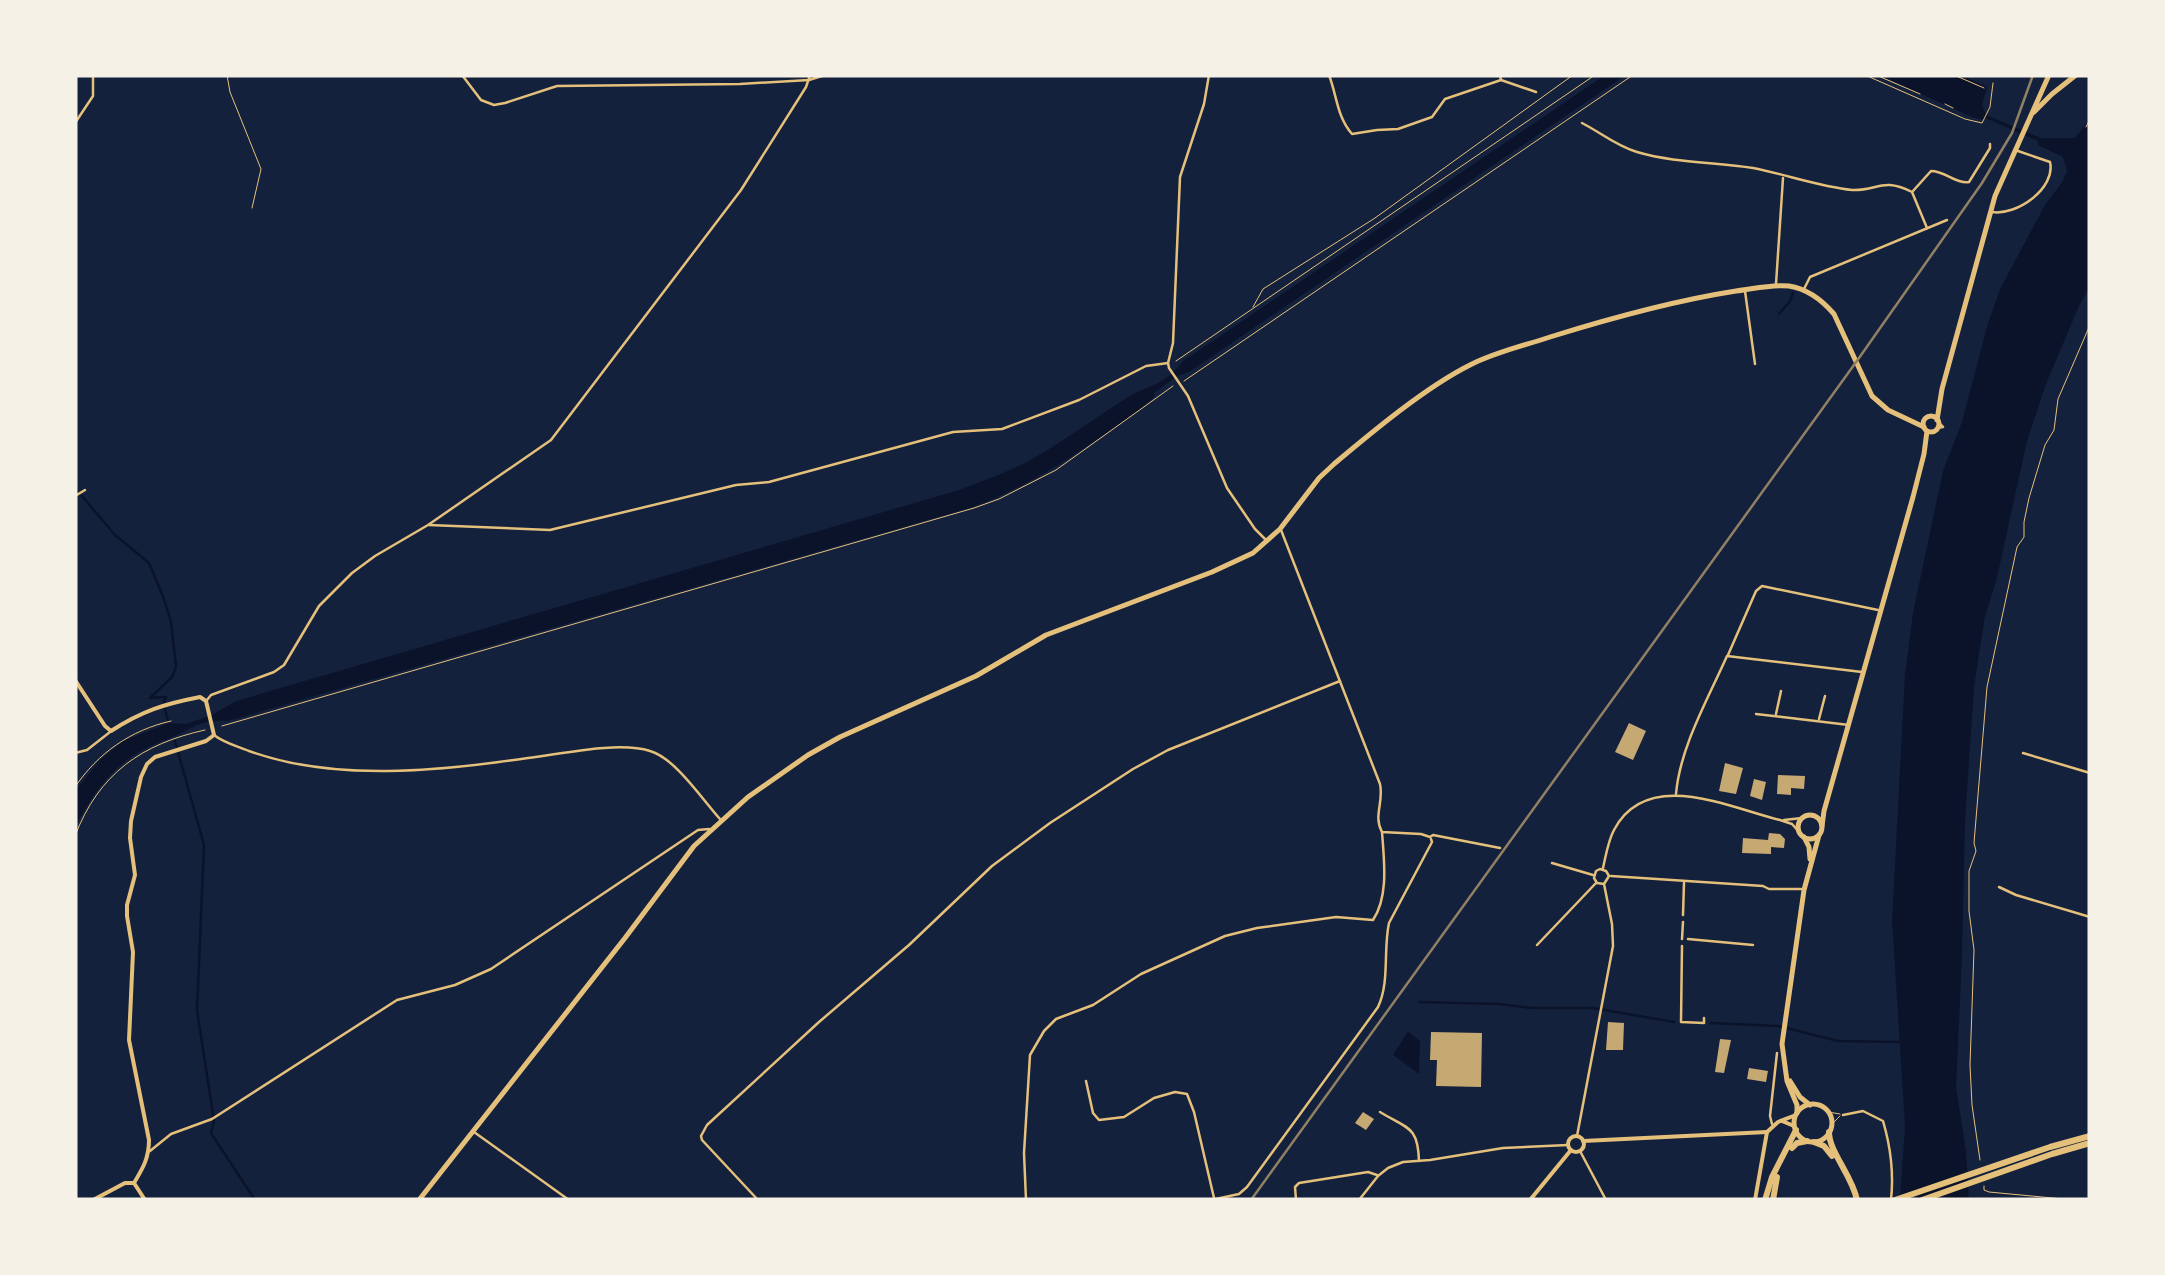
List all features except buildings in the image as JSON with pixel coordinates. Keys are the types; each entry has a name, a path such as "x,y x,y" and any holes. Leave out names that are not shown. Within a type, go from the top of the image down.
{"highway":[{"path":"1769,1200 1772,1177 1795,1128"},
{"path":"1830,1129 1829,1143 1850,1176 1855,1200"},
{"path":"1893,1200 2090,1139"},
{"path":"1769,1200 1792,1148 1810,1141 1824,1146 1834,1158 1855,1200"},
{"path":"1922,1200 1990,1171"}],"main road":[{"path":"2030,118 2040,104 2076,75"},
{"path":"2047,78 2045,87 2056,92"},
{"path":"1786,1072 1800,1097 1828,1112 1830,1129 1824,1138 1810,1141 1800,1137 1795,1128 1797,1106 1789,1088 1786,1072 1782,1044 1804,890 1995,196 2047,78"},
{"path":"419,1200 675,870 711,829 778,774 840,737 976,676 1046,634 1254,553 1280,529 1334,464 1439,383 1468,366 1614,317 1668,303 1776,286 1804,290 1825,304 1834,314 1872,396 1904,419 1933,427"},
{"path":"1927,417 1942,389"},
{"path":"1904,419 1927,417"},
{"path":"1927,417 1933,427"},
{"path":"1927,417 1933,427"},
{"path":"1810,862 1809,847 1798,827 1828,799"},
{"path":"1806,816 1820,819 1822,826"},
{"path":"1802,835 1814,839 1819,835"},
{"path":"1796,1114 1810,1105"}],"street":[{"path":"75,123 93,96 93,75"},
{"path":"462,75 481,100 494,105 557,86 740,84 825,75"},
{"path":"1209,75 1204,104 1180,177 1173,343 1168,363 1188,396 1226,488 1268,542"},
{"path":"1329,75 1344,126 1352,134 1398,130 1432,117 1445,99 1500,77 1536,92"},
{"path":"206,701 212,694 284,665 319,606 352,573 551,440 741,190 809,77"},
{"path":"1582,122 1634,151 1784,174 1854,190 1888,184 1912,192 1927,228"},
{"path":"1912,192 1932,171 1969,182 1990,144"},
{"path":"1991,212 2004,213 2029,200 2051,173 2050,162 2016,150"},
{"path":"1776,286 1784,174"},
{"path":"1804,290 1810,277 1948,220"},
{"path":"1744,290 1755,364"},
{"path":"428,524 550,530 736,484 769,482 953,432 1002,430 1078,400 1146,366 1168,363"},
{"path":"75,496 85,490"},
{"path":"1026,1200 1024,1153 1030,1055 1051,1022 1093,1005 1141,974 1225,936 1336,918 1377,917 1385,868 1378,818 1380,784 1280,529"},
{"path":"1676,794 1679,771 1694,729 1756,591 1762,586 1882,610"},
{"path":"1727,656 1864,672"},
{"path":"75,680 111,731"},
{"path":"758,1200 702,1140 706,1124 909,945 992,866 1050,823 1168,750 1340,682"},
{"path":"1776,716 1781,691"},
{"path":"1818,721 1825,696"},
{"path":"75,753 88,750 138,714 200,698 206,701 214,736 221,741 265,757 326,768 444,768 585,750 647,750 662,756 676,769 721,820"},
{"path":"1756,714 1850,725"},
{"path":"134,1183 144,1168 149,1140 129,1040 133,952 127,916 135,875 130,821 147,764 155,757 214,736"},
{"path":"2023,753 2090,773"},
{"path":"1603,869 1612,834 1626,814 1652,798 1676,794 1780,820 1792,824 1802,835"},
{"path":"1780,820 1806,816"},
{"path":"149,1152 171,1134 214,1118 397,1000 469,981 492,968 698,830 711,829"},
{"path":"1382,832 1433,835 1500,848"},
{"path":"1086,1081 1093,1114 1099,1120 1124,1117 1154,1098 1175,1092 1187,1094 1213,1200 1247,1188 1378,1007 1383,992 1389,923 1432,842 1430,837"},
{"path":"1552,863 1594,876 1604,884"},
{"path":"1594,876 1603,869"},
{"path":"1603,869 1609,876 1804,890"},
{"path":"1577,1136 1614,935 1604,884 1609,876"},
{"path":"1683,915 1684,881"},
{"path":"1538,946 1597,882"},
{"path":"1998,887 2090,918"},
{"path":"1682,939 1683,922"},
{"path":"1688,940 1753,945"},
{"path":"1682,946 1681,1022 1704,1023 1704,1018"},
{"path":"1772,1126 1777,1053"},
{"path":"1843,1114 1862,1111 1884,1121 1891,1146 1893,1200"},
{"path":"1380,1112 1414,1134 1419,1161"},
{"path":"1755,1200 1768,1132 1796,1114"},
{"path":"1782,1121 1795,1128"},
{"path":"474,1132 569,1200"},
{"path":"1577,1136 1583,1141 1768,1132"},
{"path":"1530,1200 1569,1147 1570,1138 1577,1136"},
{"path":"1580,1151 1583,1141"},
{"path":"1359,1200 1378,1176 1396,1164 1503,1148 1569,1147 1580,1151 1606,1200"},
{"path":"1296,1200 1295,1188 1300,1184 1368,1172 1378,1176"},
{"path":"93,1200 125,1182 134,1183"},
{"path":"134,1183 145,1200"}],"lane":[{"path":"1828,1112 1843,1114"},
{"path":"1830,1129 1843,1114"}],"path":[{"path":"227,75 260,169 252,208"},
{"path":"1252,310 1263,289 1375,218 1573,75"},
{"path":"1168,363 1180,359 1594,75"},
{"path":"230,725 974,508 1028,486 1634,75"},
{"path":"1865,75 1982,124 1995,75"},
{"path":"1876,75 1884,81"},
{"path":"1954,75 1984,88"},
{"path":"1902,89 1920,94"},
{"path":"2086,127 2090,119"},
{"path":"1981,1169 1971,1085 1974,950 1969,871 1976,851 1977,787 1987,689 2017,547 2024,537 2029,498 2045,444 2056,423 2058,398 2090,326"},
{"path":"1143,409 1150,409"},
{"path":"75,788 98,759 122,740 169,721"},
{"path":"1983,1183 1984,1190 1989,1192 2074,1200"}],"water":[{"path":"1605,75 1626,75 1189,372 1177,376 1113,429 1006,493 973,507 228,721 201,724 146,749 120,766 95,794 75,827 75,791 100,760 123,741 169,723 186,724 236,701 959,490 1020,465 1162,380 1183,361"},
{"path":"1879,75 1961,75 1987,87 1982,105 1986,115 2041,138 2075,138 2090,119 2090,287 2046,384 2027,441 1985,616 1974,687 1956,1087 1969,1200 1900,1200 1905,1126 1892,921 1905,674 1913,613 1943,471 1962,422 1988,323 2001,287 2067,171 2063,157 2038,145 2038,141 1985,118 1972,117"},
{"path":"1408,1031 1420,1041 1419,1074 1393,1055"}],"waterway":[{"path":"1779,314 1793,293"},
{"path":"82,496 115,535 149,563 164,599 176,667 172,677 150,698 166,697 164,702"},
{"path":"165,709 168,721"},
{"path":"175,741 204,845 197,1010 214,1121 211,1133 255,1200"},
{"path":"1419,1002 1593,1008 1674,1022"},
{"path":"1711,1023 1778,1026 1838,1041 1902,1042"}],"railway":[{"path":"1251,1200 1982,183 2012,133 2033,75"}]}
